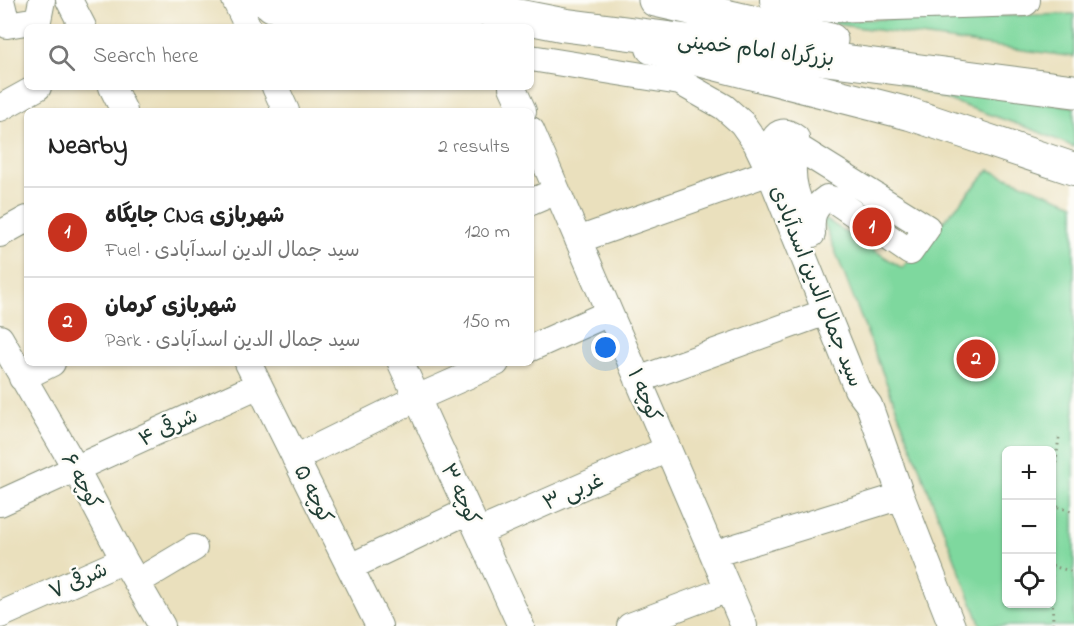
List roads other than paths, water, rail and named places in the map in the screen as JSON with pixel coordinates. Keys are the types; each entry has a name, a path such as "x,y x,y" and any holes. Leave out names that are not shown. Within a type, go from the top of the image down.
{"highway":[{"name":"بزرگراه امام خمینی","path":"438,0 564,25 1074,91"},
{"name":"بزرگراه امام خمینی","path":"656,0 832,40 1074,72"},
{"path":"261,2 564,25"}],"main road":[{"path":"776,0 830,6 1024,0"},
{"path":"564,25 910,114 1074,169"}],"street":[{"path":"1,0 7,25 38,20 42,0"},
{"path":"69,0 81,24"},
{"path":"235,0 247,24"},
{"path":"261,2 365,24"},
{"name":"سید جمال الدین اسدآبادی","path":"534,58 680,82 724,107 742,123 756,143 769,169 857,389 869,405 901,496 952,626"},
{"path":"0,108 33,90"},
{"path":"276,90 285,108"},
{"path":"513,90 522,108"},
{"path":"578,240 769,169 769,149 775,137 782,132 789,132 796,138 797,147 927,228 910,252 834,200 827,198 813,212 812,234"},
{"name":"کوچه ۱","path":"534,137 744,626"},
{"name":"سید جمال الدین اسدآبادی","path":"797,147 793,167 794,190 850,330 871,390 869,405"},
{"path":"534,201 557,191"},
{"path":"0,234 24,221"},
{"path":"638,380 826,312"},
{"path":"534,347 609,313"},
{"name":"کوچه ۶","path":"2,347 76,469 162,626"},
{"path":"22,378 46,366"},
{"name":"کوچه ۳","path":"402,366 521,626"},
{"path":"295,458 417,398 489,366"},
{"name":"کوچه ۵","path":"254,374 379,626"},
{"name":"شرقی ۴","path":"0,503 76,469 254,374"},
{"name":"غربی ۳","path":"350,567 668,449"},
{"path":"713,554 901,496"},
{"path":"137,582 194,548"},
{"name":"شرقی ۷","path":"0,615 124,560"},
{"path":"630,626 728,589"}],"place":[{"name":"جایگاه CNG شهربازی","path":"872,227"},
{"name":"شهربازی کرمان","path":"976,359"}]}
